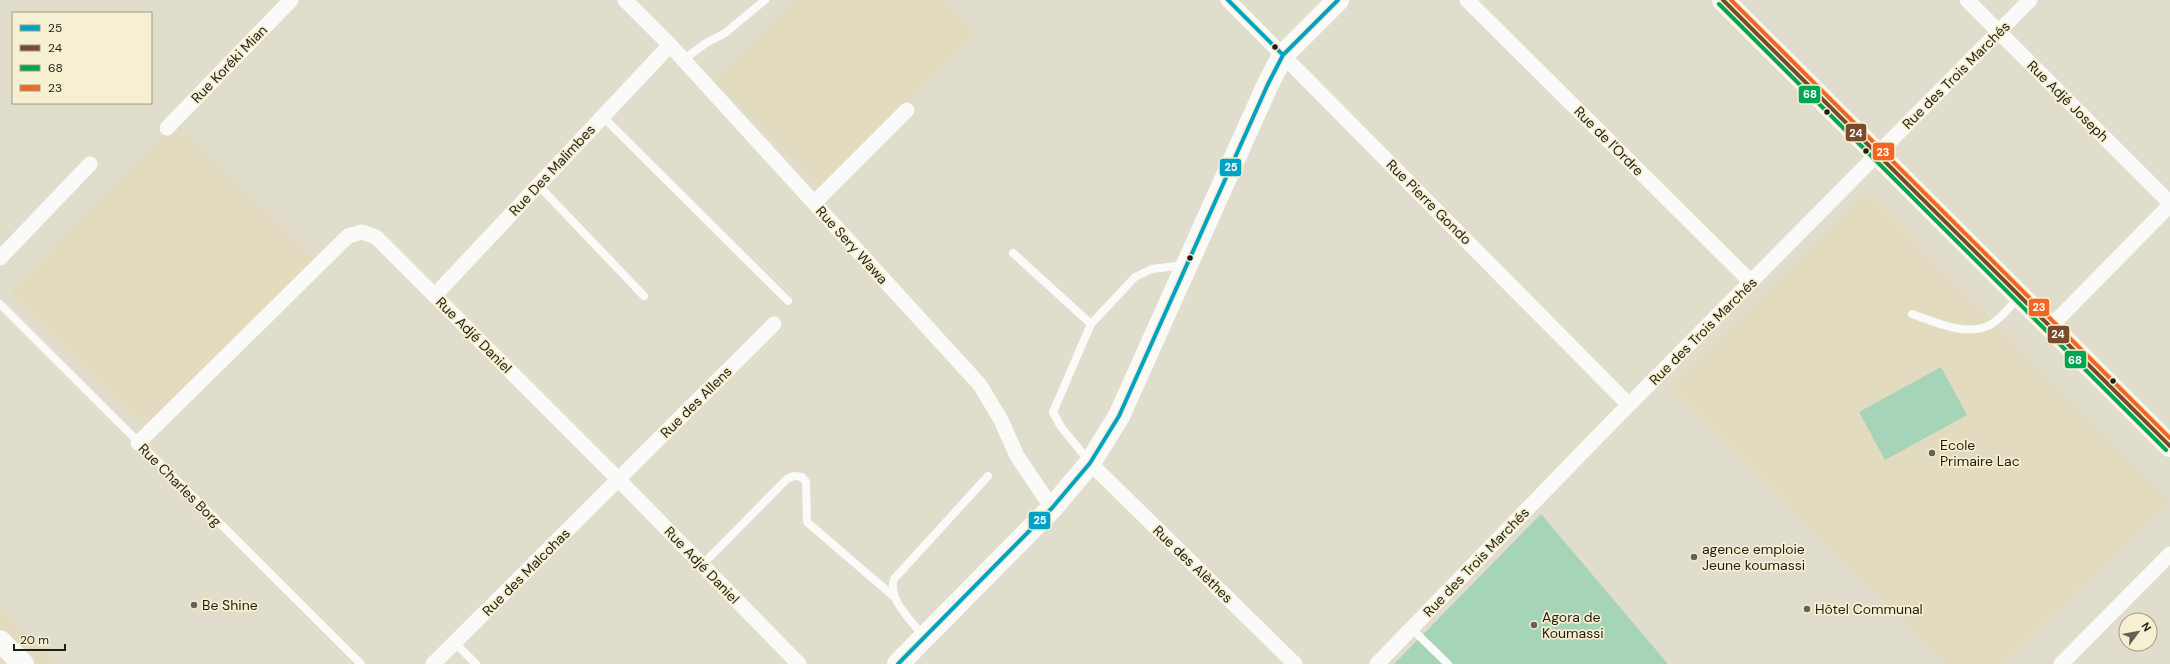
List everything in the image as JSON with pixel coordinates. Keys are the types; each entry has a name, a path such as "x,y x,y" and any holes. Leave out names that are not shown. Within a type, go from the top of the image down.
{"street":[{"name":"Rue Koréki Mian","path":"167,128 291,0"},
{"name":"Rue Pierre Gondo","path":"1228,0 1629,405"},
{"path":"898,664 1052,508 1090,463 1119,416 1283,55 1338,0"},
{"name":"Rue de l'Ordre","path":"1467,0 1751,282"},
{"path":"1723,0 2170,446"},
{"name":"Rue Adjé Joseph","path":"1967,0 2170,204"},
{"name":"Rue des Trois Marchés","path":"1377,664 1629,405 2030,0"},
{"name":"Rue Sery Wawa","path":"634,3 683,60 980,385 1001,420 1017,456 1052,508"},
{"name":"Rue Des Malimbes","path":"435,295 670,45"},
{"path":"814,203 908,110"},
{"path":"0,258 90,164"},
{"path":"2050,326 2170,204"},
{"name":"Rue Adjé Daniel","path":"138,443 348,236 362,232 376,237 435,295 799,664"},
{"name":"Rue des Allens","path":"619,480 774,324"},
{"name":"Rue des Alèthes","path":"1090,463 1295,664"},
{"name":"Rue des Malcohas","path":"433,664 619,480"},
{"path":"2061,664 2170,554"},
{"path":"0,641 23,664"}],"lane":[{"path":"683,60 706,43 725,33 766,0"},
{"path":"603,116 788,301"},
{"path":"538,185 644,296"},
{"path":"1013,253 1091,324"},
{"path":"1090,463 1061,427 1053,412 1091,324 1135,277 1152,269 1187,265"},
{"path":"1912,314 1943,325 1975,330 1991,324 2020,296"},
{"name":"Rue Charles Borg","path":"0,304 360,664"},
{"path":"702,565 787,479 794,476 802,477 806,482 807,522 893,596 924,638"},
{"path":"893,596 892,586 894,579 988,476"},
{"path":"1412,629 1448,664"},
{"path":"455,643 476,664"}],"shaded area":[{"path":"793,0 943,0 976,34 822,190 713,81"},
{"path":"176,122 316,259 148,430 9,292"},
{"name":"Ecole Primaire Lac","path":"1867,192 2169,500 2003,664 1946,664 1671,385"},
{"path":"0,607 56,664 0,664"}],"green space":[{"path":"1941,367 1967,415 1885,460 1859,412"},
{"name":"Agora de Koumassi","path":"1541,514 1668,664 1394,664"}],"transit line":[{"name":"25","path":"1228,0 1283,55"},
{"name":"25","path":"898,664 1052,508 1090,463 1119,416 1268,84 1283,55 1338,0"},
{"name":"24","path":"1723,0 2170,446"},
{"name":"23","path":"1731,0 2170,438"},
{"name":"68","path":"1719,4 2166,450"}],"place":[{"name":"Ecole Primaire Lac","path":"1932,453"},
{"name":"agence emploie Jeune koumassi","path":"1694,557"},
{"name":"Be Shine","path":"194,605"},
{"name":"Hôtel Communal","path":"1807,609"},
{"name":"Agora de Koumassi","path":"1534,625"}]}
